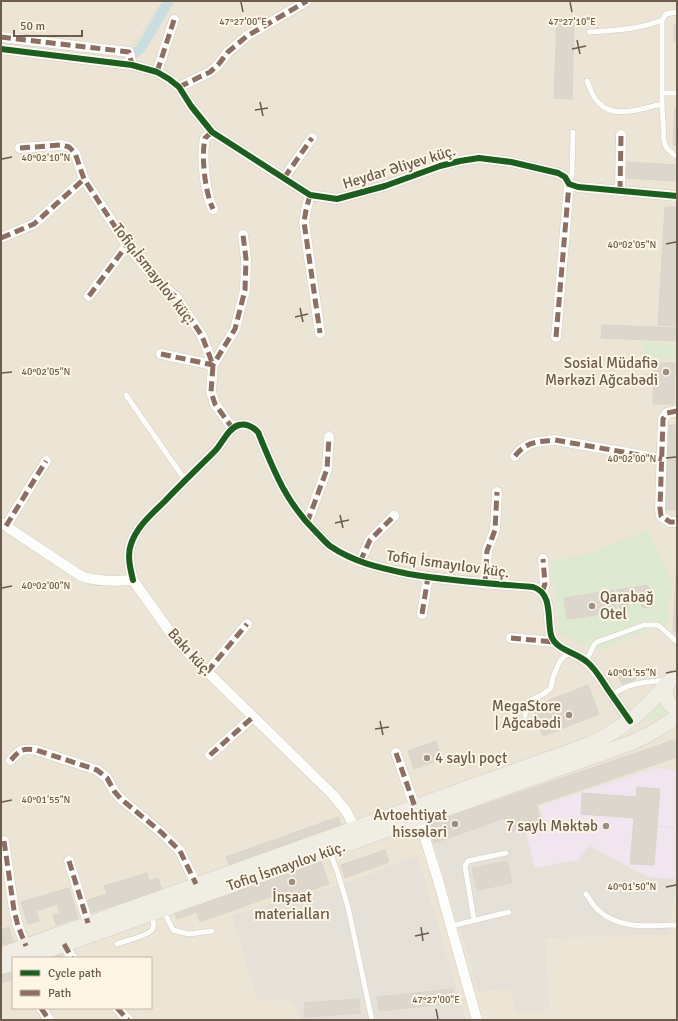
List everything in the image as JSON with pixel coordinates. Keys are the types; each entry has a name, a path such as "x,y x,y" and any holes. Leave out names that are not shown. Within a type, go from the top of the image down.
{"main road":[{"path":"673,677 665,689 667,701 671,706 677,709"},
{"path":"1,955 26,952 62,939 88,923 196,884 246,873 355,828 417,813 588,745 608,736 630,721 652,702 673,677"},
{"name":"Tofiq İsmayılov küç.","path":"62,939 157,911 246,873 330,851 417,813 628,744 648,735 677,717"},
{"path":"1,967 12,963"}],"street":[{"path":"178,87 210,72 218,65 228,52 248,36 307,1"},
{"path":"157,72 174,20"},
{"path":"1,37 129,52 132,65"},
{"name":"Heydar Əliyev küç.","path":"1,49 132,65 157,72 169,79 178,87 212,132 310,195 337,199 385,186 440,166 479,158 511,162 558,173 565,177 568,184 578,188 677,196"},
{"path":"212,132 205,138 202,149 208,194 213,209"},
{"path":"620,135 620,191"},
{"path":"284,178 312,138"},
{"name":"Tofiq İsmayılov küç.","path":"20,148 60,146 69,147 75,154 84,179 127,245 156,280 176,297 202,336 213,365 212,392 215,404 233,429 238,425 245,425 252,426 258,432 278,480 290,501 307,523 329,545 360,562 374,567 428,577 485,584 533,587 538,588 542,592"},
{"path":"1,238 34,224 84,179"},
{"path":"556,337 568,184"},
{"path":"310,195 304,222 320,333"},
{"path":"161,354 213,365 236,329 245,290 246,259 243,235"},
{"path":"89,296 127,245"},
{"path":"677,412 667,413 663,419 660,508 661,516 670,522 677,522"},
{"path":"46,460 4,524 81,576 90,579 103,580 133,580 129,552 131,543 141,525 220,447 233,429"},
{"path":"307,523 327,470 329,437"},
{"path":"515,456 522,447 537,442 555,440 662,459"},
{"path":"485,584 487,551 495,530 497,492"},
{"path":"360,562 370,540 394,516"},
{"path":"542,559 545,584 542,592 547,602 551,635 554,642"},
{"path":"422,614 428,577"},
{"name":"Bakı küç.","path":"133,580 177,642 333,795 346,811 355,828"},
{"path":"207,672 247,624"},
{"path":"511,638 554,642 586,661 594,669 630,721"},
{"path":"210,755 253,717"},
{"path":"11,760 18,752 26,748 97,770 107,778 114,791 121,799 180,850 196,884"},
{"path":"396,753 417,813 477,1020"},
{"path":"4,841 14,910 26,952"},
{"path":"69,861 88,923"},
{"path":"62,939 71,957"},
{"path":"42,1009 49,1020"},
{"path":"118,1009 128,1020"}],"lane":[{"path":"589,32 633,29 650,25 662,20 666,14 677,12"},
{"path":"662,20 662,104 664,140 666,147 674,155"},
{"path":"587,81 597,102 605,109 632,111 662,104"},
{"path":"663,93 677,93"},
{"path":"568,184 572,174 573,132"},
{"path":"126,395 185,480"},
{"path":"586,661 597,642 644,625 658,625 677,642"},
{"path":"525,716 526,707 531,700 542,695 551,688 553,677 560,661 569,652"},
{"path":"612,695 619,690 640,682 673,677"},
{"path":"330,851 348,907 372,1020"},
{"path":"474,920 465,866 468,861 506,853"},
{"path":"586,894 597,909 611,920 635,926 677,925"},
{"path":"157,911 173,930 189,934 212,931"},
{"path":"117,944 146,934 152,930 157,911"},
{"path":"451,926 509,912"}],"path":[{"path":"129,52 163,1"},
{"path":"657,826 677,828"}],"shaded area":[{"path":"1,1 677,1 677,1020 1,1020"},
{"name":"7 saylı Məktəb","path":"655,768 677,771 676,879 648,877 590,846 578,860 535,868 525,830 545,822 539,806"},
{"path":"505,818 523,827 525,830 535,868 590,846 648,877 676,879 669,934 545,938 549,1009 516,1014 510,988 479,992 434,843"},
{"path":"417,856 466,1020 302,1020 293,1001 257,999 232,915 349,882"}],"green space":[{"path":"642,342 677,344 677,359 642,358"},
{"path":"648,530 671,582 669,621 599,651 560,634 551,560 583,556"},
{"path":"661,702 669,712 641,724"}],"building":[{"path":"557,22 574,23 572,99 554,98"},
{"path":"674,24 677,24 677,41 674,41"},
{"path":"675,106 677,106 677,146 673,145"},
{"path":"627,162 677,165 677,181 626,178"},
{"path":"665,207 677,207 676,326 658,325"},
{"path":"602,325 677,328 677,341 601,338"},
{"path":"654,363 675,363 674,404 653,404"},
{"path":"669,425 677,425 677,510 665,510"},
{"path":"677,559 677,632 673,632"},
{"path":"648,585 651,607 642,608 640,597 627,599 628,610 620,611 617,590"},
{"path":"614,590 617,612 567,619 564,598"},
{"path":"631,668 636,679 623,686 617,675"},
{"path":"588,685 599,714 543,736 532,707"},
{"path":"677,739 677,757 536,805 542,821 510,832 505,818 434,843 427,824"},
{"path":"436,741 442,759 414,769 408,751"},
{"path":"637,787 660,789 654,865 630,864 634,818 581,814 582,793 636,797"},
{"path":"338,817 341,825 229,865 226,857"},
{"path":"385,850 389,862 345,878 341,865"},
{"path":"507,861 512,883 477,890 472,868"},
{"path":"321,862 329,884 289,898 287,891 200,922 197,912 177,919 175,913"},
{"path":"147,873 149,881 158,878 162,890 89,913 85,901 107,894 104,886"},
{"path":"69,888 78,918 56,925 53,915 60,913 57,904 36,911 39,921 28,924 21,902"},
{"path":"9,927 13,941 1,945 1,930"},
{"path":"61,951 63,957 44,957"},
{"path":"12,969 12,979 1,983 1,974"},
{"path":"453,989 454,1003 379,1011 377,997"},
{"path":"359,999 360,1013 305,1017 304,1003"}],"waterway":[{"path":"135,53 141,48 169,1"}],"marked path":[{"path":"179,87 210,72 218,65 228,52 247,36 307,1"},
{"path":"157,72 174,20"},
{"path":"1,37 129,52 132,65"},
{"path":"212,132 205,138 203,155 206,184 213,209"},
{"path":"620,191 621,135"},
{"path":"284,178 312,138"},
{"path":"20,148 61,145 69,147 75,153 84,179 127,245 156,280 176,297 202,336 213,365 211,392 215,404 233,429"},
{"path":"1,238 34,224 84,179"},
{"path":"556,337 569,184"},
{"path":"310,195 304,222 320,333"},
{"path":"161,354 213,365 235,329 245,290 246,259 243,235"},
{"path":"89,296 127,245"},
{"path":"677,411 667,413 663,419 660,508 661,516 670,522 677,522"},
{"path":"307,523 327,469 329,437"},
{"path":"515,456 519,451 528,445 555,440 662,459"},
{"path":"6,526 46,461"},
{"path":"485,584 487,551 495,530 497,492"},
{"path":"360,562 370,540 394,516"},
{"path":"542,592 545,584 543,559"},
{"path":"422,614 428,577"},
{"path":"207,672 247,624"},
{"path":"511,638 554,642"},
{"path":"210,755 253,717"},
{"path":"11,760 22,750 31,749 97,770 107,778 114,791 121,799 162,833 180,851 196,884"},
{"path":"396,753 415,807"},
{"path":"4,841 14,910 18,926 26,946"},
{"path":"69,861 88,923"},
{"path":"64,944 71,957"},
{"path":"42,1009 49,1020"},
{"path":"118,1009 128,1020"}],"cycle path":[{"path":"1,49 132,65 157,72 179,87 191,106 212,132 310,195 337,199 385,186 440,166 479,158 511,162 558,173 565,177 569,184 578,187 677,196"},
{"path":"133,580 129,562 129,553 131,544 141,526 218,448 232,429 239,425 247,425 258,432 282,486 297,510 326,543 339,552 368,564 409,574 533,587 539,590 544,595 548,607 550,629 553,640 593,668 630,721"}],"place":[{"name":"Sosial Müdafiə Mərkəzi Ağcabədi","path":"666,372"},
{"name":"Qarabağ Otel","path":"592,606"},
{"name":"MegaStore | Ağcabədi","path":"569,715"},
{"name":"4 saylı poçt","path":"427,758"},
{"name":"Avtoehtiyat hissələri","path":"455,824"},
{"name":"7 saylı Məktəb","path":"606,826"},
{"name":"İnşaat materialları","path":"292,882"}]}
